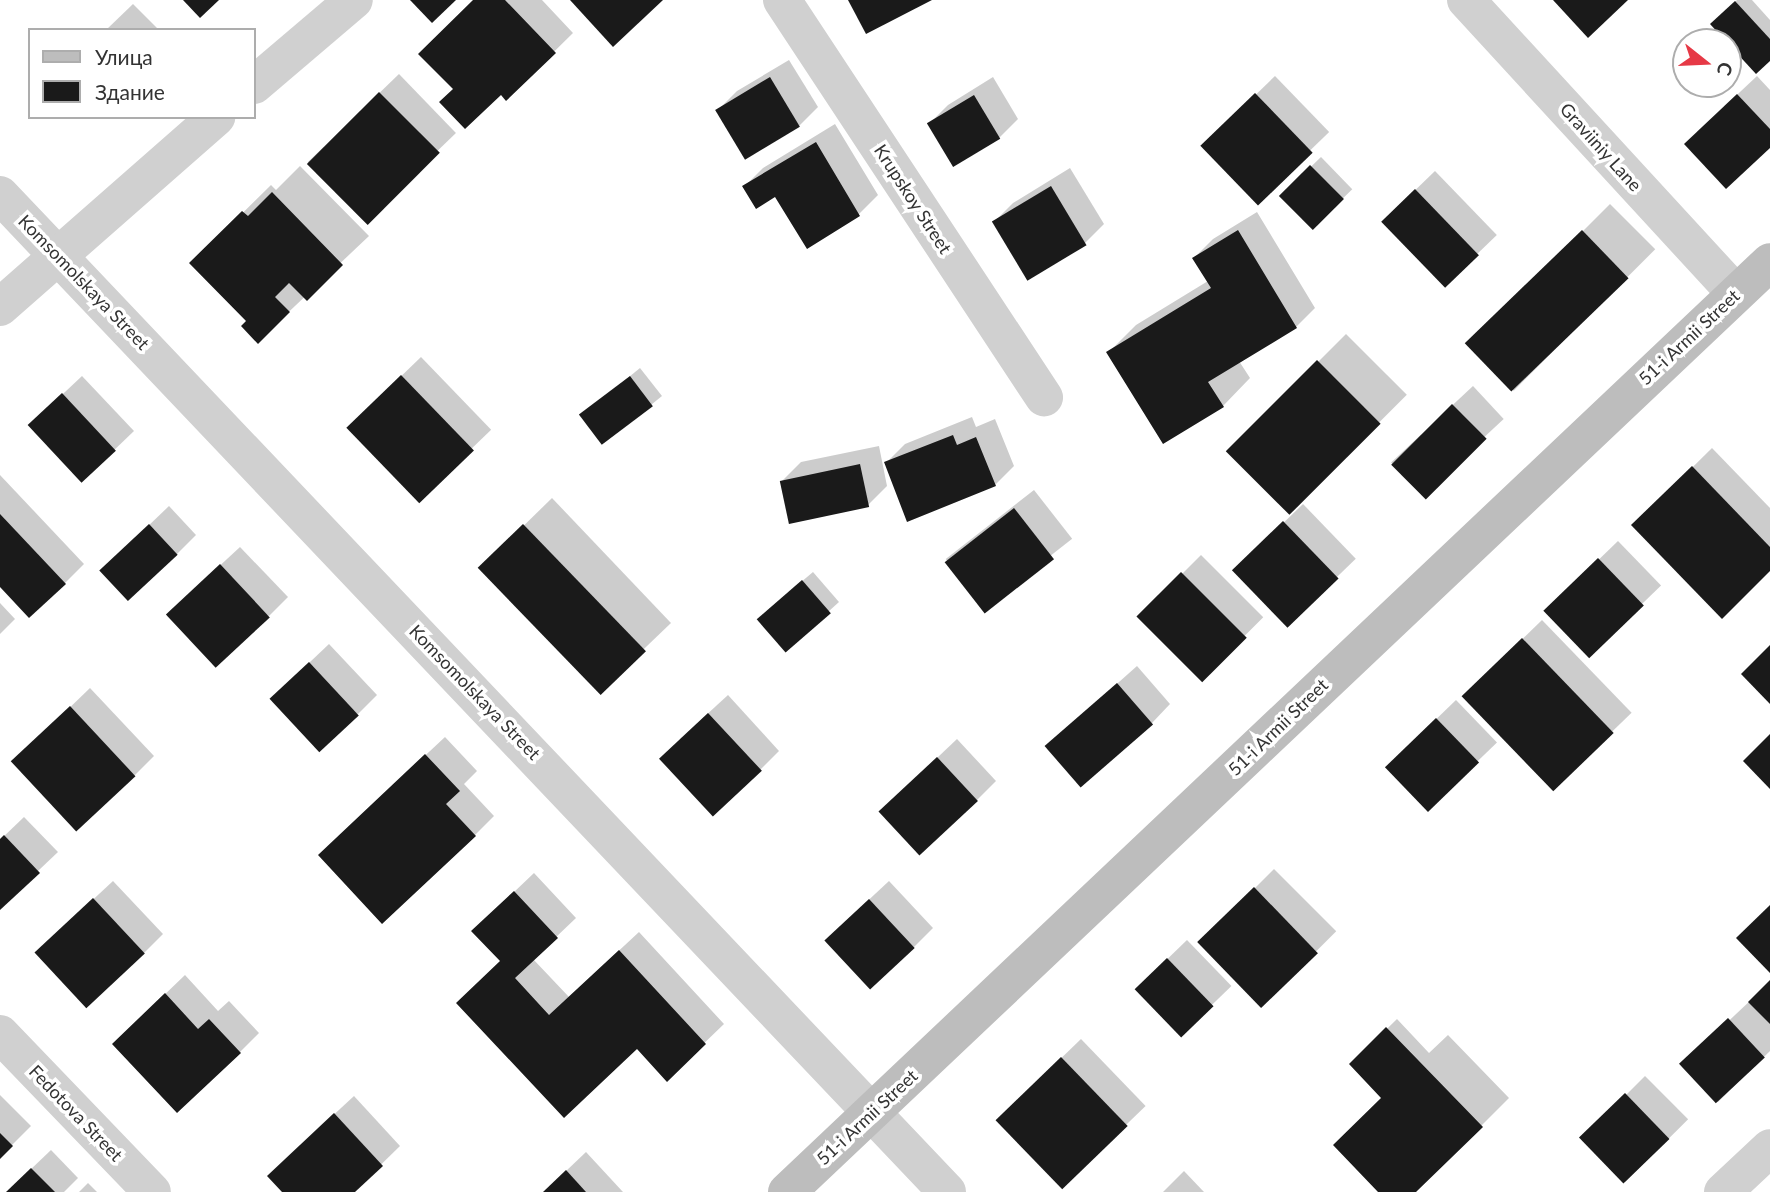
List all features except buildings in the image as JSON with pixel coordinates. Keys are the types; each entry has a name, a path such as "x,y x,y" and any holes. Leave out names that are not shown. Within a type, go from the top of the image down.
{"main road":[{"name":"51-i Armii Street","path":"787,1192 1770,262"}],"street":[{"path":"256,83 354,0"},
{"name":"Krupskoy Street","path":"782,0 1044,397"},
{"name":"Graviiniy Lane","path":"1466,0 1735,293"},
{"path":"0,307 57,252 214,119"},
{"name":"Komsomolskaya Street","path":"0,195 873,1111 947,1192"},
{"name":"Fedotova Street","path":"0,1034 152,1192"},
{"path":"1723,1192 1770,1148"}]}
